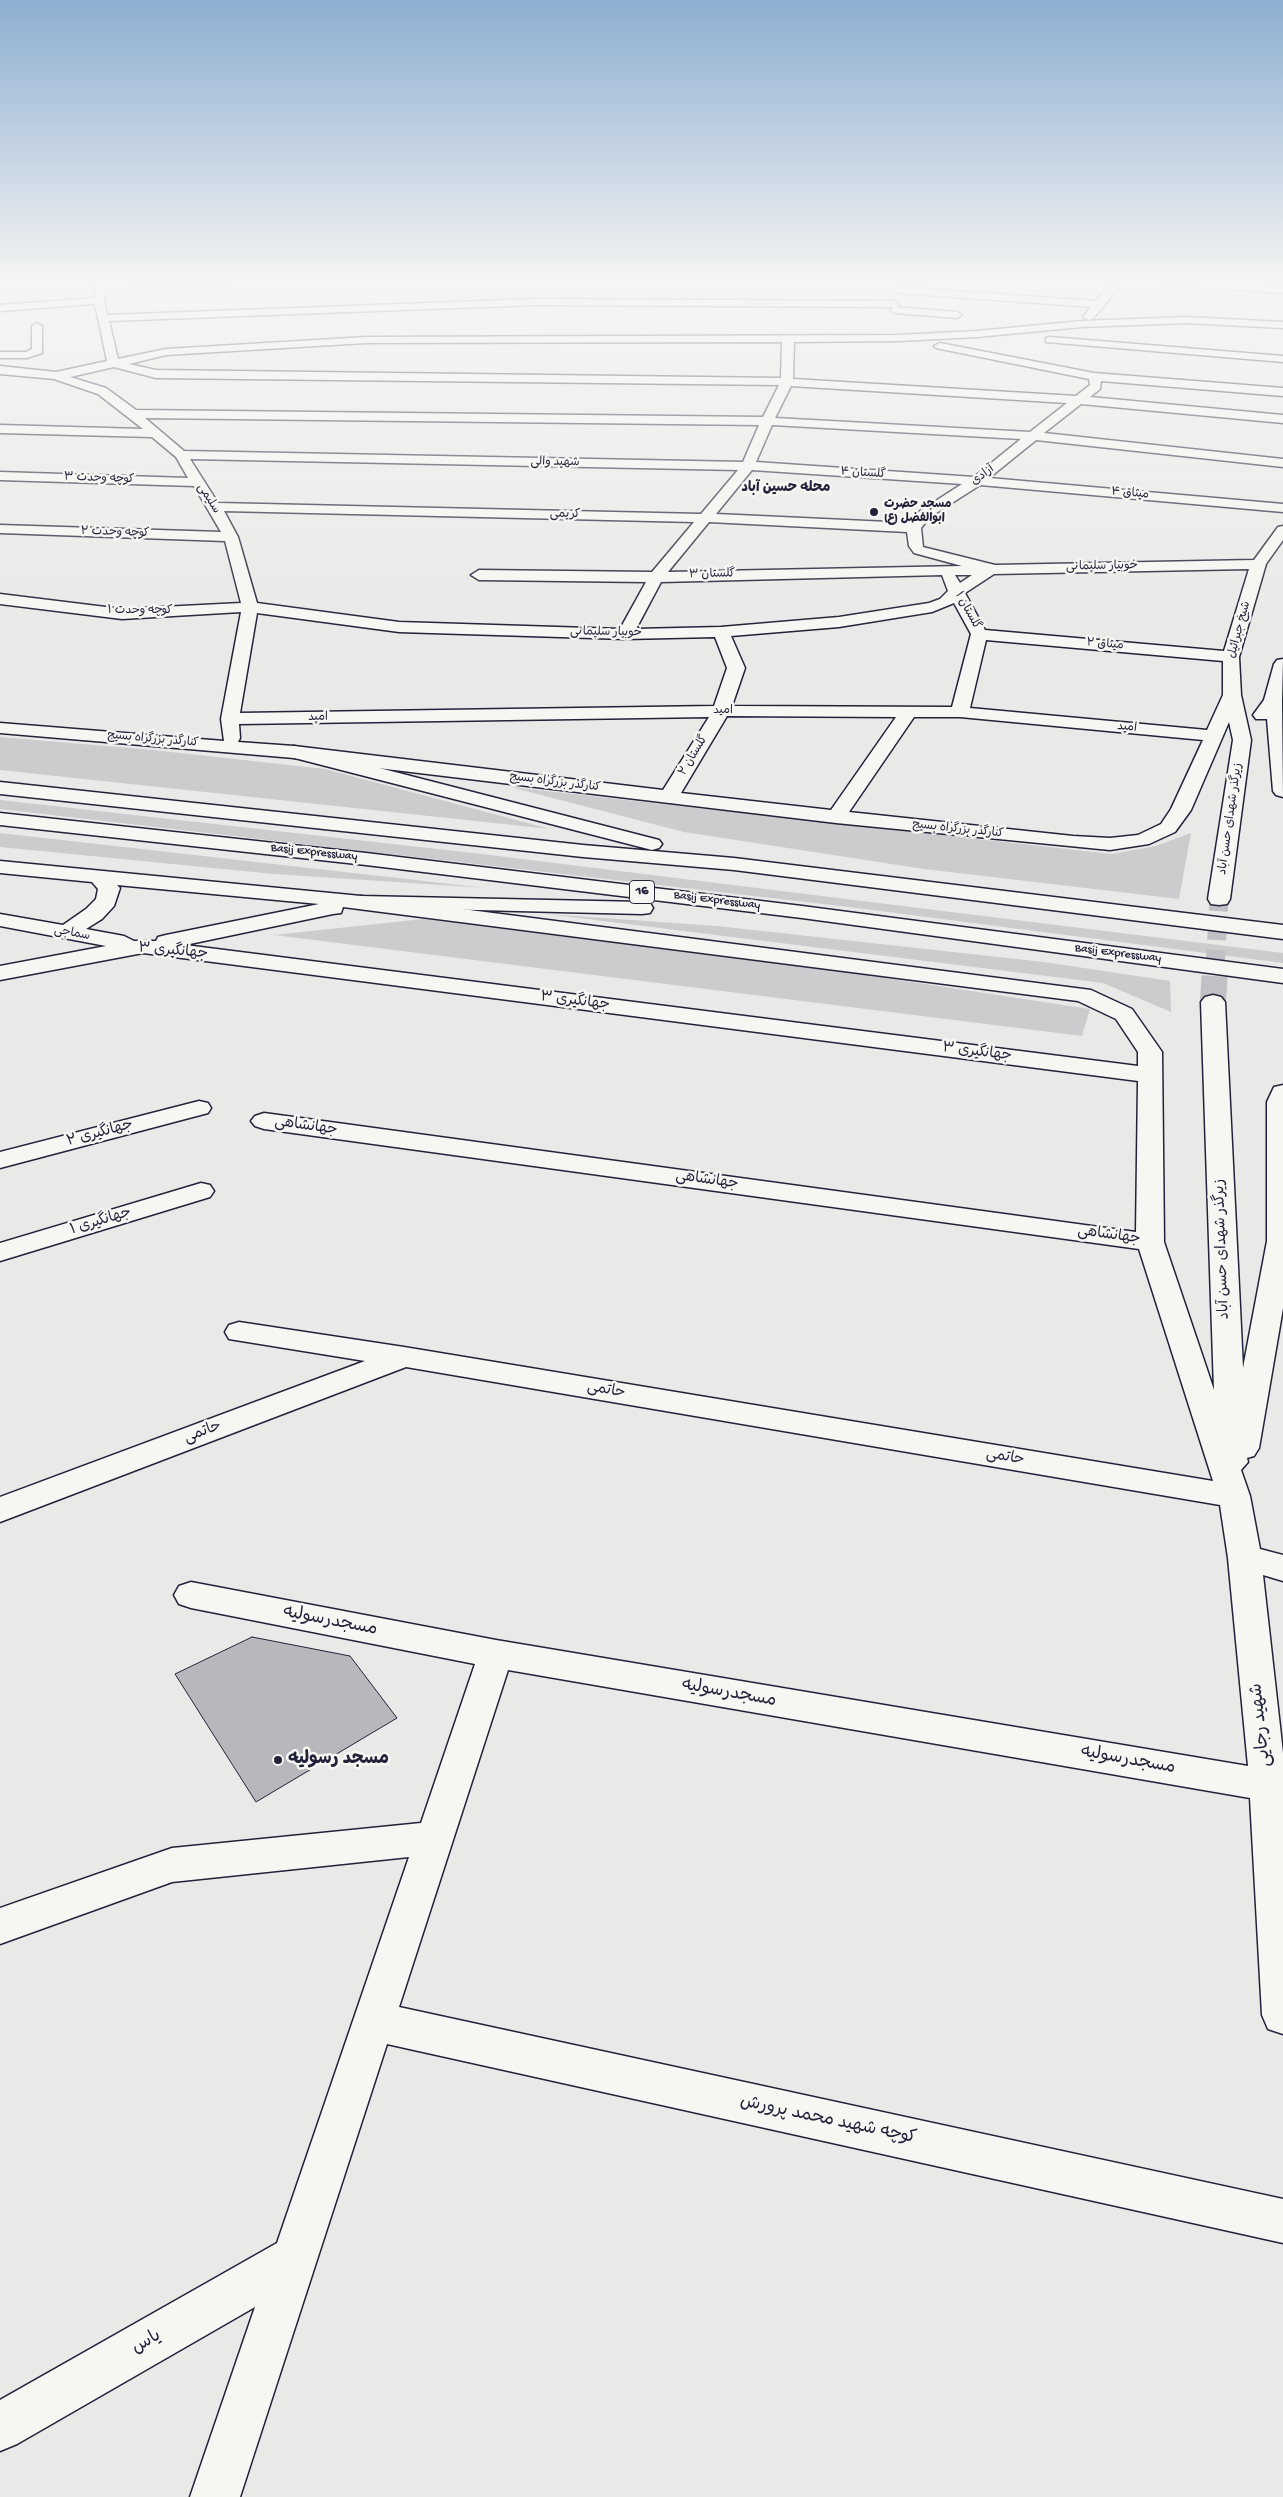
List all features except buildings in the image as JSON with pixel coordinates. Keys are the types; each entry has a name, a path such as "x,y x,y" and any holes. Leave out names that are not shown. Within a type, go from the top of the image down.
{"main road":[{"name":"سلیمی","path":"109,397 156,433 181,456 214,507 230,537 250,607 230,719 231,746"},
{"path":"625,634 656,577 748,466 767,421 780,397"},
{"path":"1024,397 1283,419"},
{"name":"آزادی","path":"914,528 925,514 977,481 1085,397"},
{"path":"132,414 767,421 1032,436 1283,463"},
{"path":"0,429 156,433"},
{"name":"شهید والی","path":"181,456 748,466"},
{"name":"گلستان ۴","path":"748,466 977,481"},
{"name":"کوچه وحدت ۳","path":"0,476 198,482"},
{"name":"میثاق ۴","path":"977,481 1283,508"},
{"name":"کریمی","path":"214,507 706,518 914,528"},
{"path":"914,528 915,544 919,550 945,570"},
{"name":"کوچه وحدت ۲","path":"0,530 230,537"},
{"name":"شیخ جبرائیل","path":"1242,740 1232,695 1231,657 1258,564 1283,530"},
{"path":"919,550 992,570"},
{"name":"خوبیار سلیمانی","path":"945,570 1258,564"},
{"name":"گلستان ۳","path":"479,575 656,577 945,570"},
{"name":"گلستان ۱","path":"945,570 979,634 960,712"},
{"name":"خوبیار سلیمانی","path":"250,607 399,627 625,634 721,632 839,622 932,608 946,602 956,592 992,570"},
{"name":"کوچه وحدت ۱","path":"0,599 122,614 250,607"},
{"name":"گلستان ۲","path":"669,796 721,711 736,668 721,632"},
{"name":"میثاق ۲","path":"979,634 1231,657"},
{"path":"1242,740 1273,701 1283,664"},
{"name":"کنارگذر بزرگراه بسیج","path":"0,728 294,752 836,817 1110,844 1142,840 1168,828 1181,810 1232,695"},
{"path":"1273,701 1280,748 1283,790"},
{"name":"امید","path":"230,719 721,711 909,711 960,712 1214,736"},
{"path":"836,817 909,711"},
{"name":"زیرگذر شهدای حسن آباد","path":"1219,899 1242,740"},
{"path":"294,752 734,864"},
{"path":"0,788 573,850 734,864 1283,932"},
{"name":"Basij Expressway","path":"0,819 366,859 802,912 1283,976"},
{"path":"0,867 361,902 1083,995 1124,1014 1150,1052 1150,1242 1234,1496"},
{"path":"66,933 94,914 106,901 109,888 99,877"},
{"path":"143,946 361,902 802,912"},
{"name":"سماجی","path":"0,920 143,946"},
{"name":"جهانگیری ۳","path":"0,973 143,946 1151,1075"},
{"name":"زیرگذر شهدای حسن آباد","path":"1213,1002 1234,1496"},
{"path":"1234,1496 1281,1241 1279,1102 1283,1092"},
{"name":"جهانگیری ۲","path":"0,1160 199,1108"},
{"name":"جهانشاهی","path":"264,1121 1150,1242"},
{"name":"جهانگیری ۱","path":"0,1252 202,1191"},
{"path":"239,1332 404,1357"},
{"name":"حاتمی","path":"0,1510 404,1357 1234,1496"},
{"name":"شهید رجایی","path":"1234,1496 1245,1558 1268,1785 1283,2015"},
{"path":"1245,1558 1283,1568"},
{"name":"مسجدرسولیه","path":"191,1595 496,1654 1268,1785"},
{"path":"215,2497 496,1654"},
{"path":"0,1926 172,1865 434,1838"},
{"name":"کوچه شهید محمد پرورش","path":"374,2020 1283,2221"},
{"name":"یاس","path":"0,2426 294,2259"}],"shaded area":[{"path":"0,737 153,750 325,769 550,829 0,770"},
{"path":"510,787 1112,854 1156,846 1191,833 1179,899 924,869 684,832"},
{"path":"0,800 482,854 1283,953 1283,963 849,907 0,809"},
{"path":"0,833 486,888 274,874 0,847"},
{"path":"547,914 717,926 1044,962 1170,981 1171,1012 1103,983"},
{"path":"423,919 846,972 1090,1009 1082,1036 274,935"}],"tunnel":[{"path":"1215,969 1219,899"},
{"path":"1213,1002 1215,968"}],"place":[{"name":"مسجد حضرت ابوالفضل (ع)","path":"874,512"},
{"name":"مسجد رسولیه","path":"278,1760"}],"district":[{"name":"محله حسین آباد","path":"786,489"}]}
